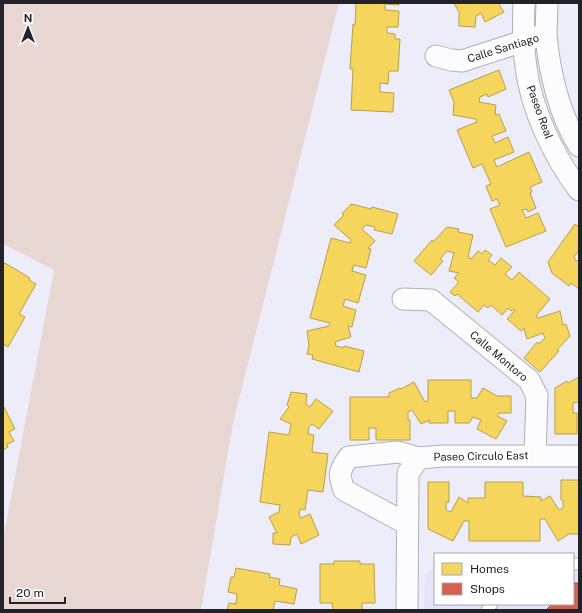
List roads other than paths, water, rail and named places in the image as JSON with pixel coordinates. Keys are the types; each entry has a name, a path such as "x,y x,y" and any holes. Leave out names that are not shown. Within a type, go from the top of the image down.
{"street":[{"name":"Paseo Real","path":"524,3 523,41 530,89 550,141 563,166 579,190"},
{"name":"Paseo Real","path":"547,3 546,34 552,74 565,118 579,146"},
{"name":"Calle Santiago","path":"436,56 451,60 462,60 546,34"},
{"name":"Calle Montoro","path":"403,299 431,300 529,380 537,396 535,455"},
{"path":"407,524 344,490 340,479 340,469 349,457 398,452 419,458"},
{"name":"Paseo Circulo East","path":"407,610 408,473 419,458 442,456 579,456"}]}
